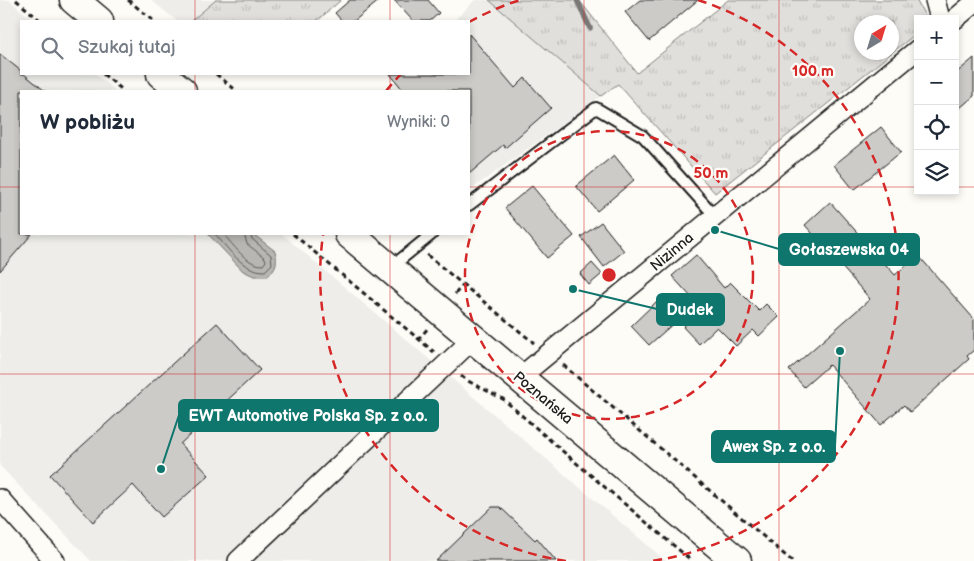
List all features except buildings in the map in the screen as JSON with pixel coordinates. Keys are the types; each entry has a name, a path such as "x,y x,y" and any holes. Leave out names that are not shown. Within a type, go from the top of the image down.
{"main road":[{"path":"74,0 98,20"},
{"path":"162,75 181,90"},
{"name":"Poznańska","path":"350,235 737,561"}],"street":[{"path":"935,0 939,15"},
{"path":"959,16 974,3"},
{"name":"Nizinna","path":"519,378 914,52"},
{"path":"238,561 473,339"},
{"path":"0,499 55,561"}],"lane":[{"path":"470,205 596,108 643,136 715,216"},
{"path":"389,268 431,235"}],"path":[{"path":"16,0 40,20"},
{"path":"128,0 153,20"},
{"path":"104,75 123,90"},
{"path":"217,75 235,90"},
{"path":"294,235 466,380 503,399 692,561"},
{"path":"416,246 549,355 792,561"}],"shaded area":[{"path":"0,0 9,0 33,20 20,20 20,75 96,75 115,90 20,90 20,235 283,235 666,561 91,561 0,466"},
{"path":"151,0 216,0 192,20 176,20"},
{"path":"475,0 489,0 601,96 470,190 470,90 385,90 401,75 470,75 470,20 455,20"}],"green space":[{"path":"216,0 341,0 318,20 192,20"},
{"path":"489,0 579,0 637,73 728,0 916,0 925,15 914,15 914,35 899,47 899,15 854,15 854,60 883,60 715,193 618,84 601,96"}],"water":[{"path":"209,235 254,235 275,251 275,268 268,276 254,276 243,271"}],"waterway":[{"path":"577,0 590,28"}],"place":[{"name":"Gołaszewska 04","path":"715,230"},
{"name":"Dudek","path":"573,289"},
{"name":"Awex Sp. z o.o.","path":"840,351"},
{"name":"EWT Automotive Polska Sp. z o.o.","path":"161,469"}]}
